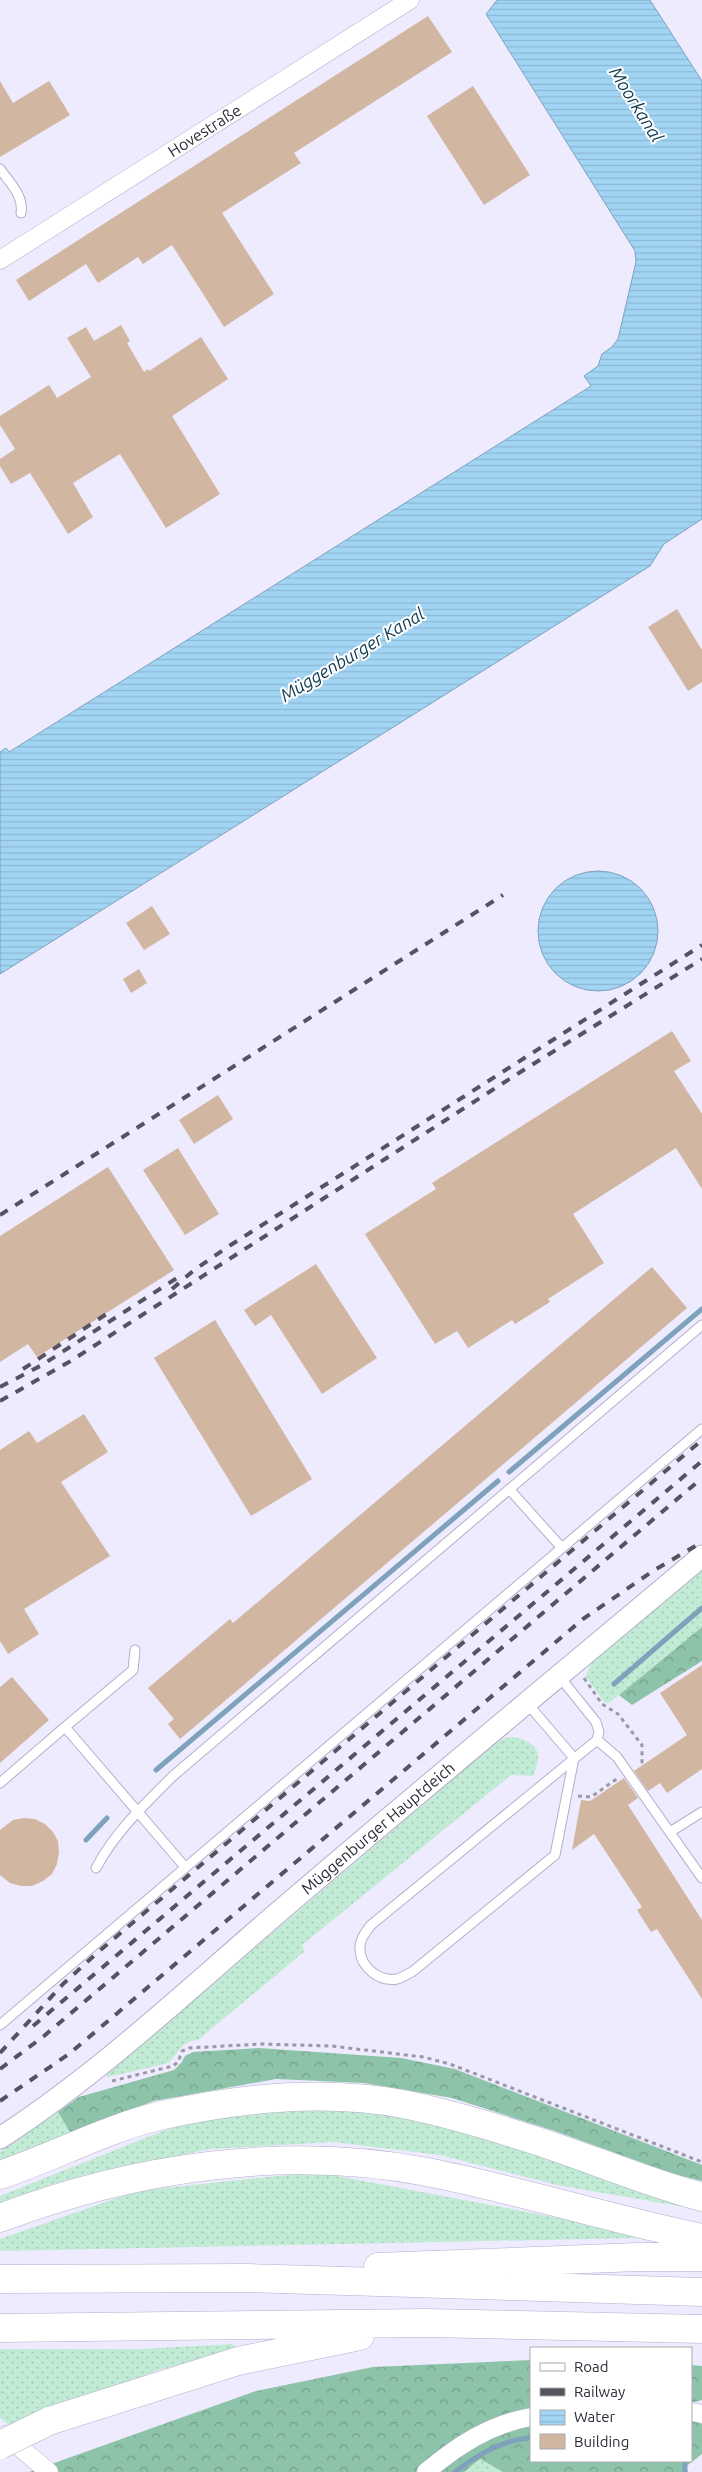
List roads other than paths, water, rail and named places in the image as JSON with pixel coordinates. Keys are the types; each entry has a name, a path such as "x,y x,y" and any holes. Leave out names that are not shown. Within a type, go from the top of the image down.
{"highway":[{"path":"0,2176 84,2142 161,2116 264,2098 308,2096 358,2098 403,2104 490,2126 702,2197"},
{"path":"0,2218 54,2198 101,2185 161,2173 224,2164 270,2161 363,2164 416,2171 702,2238"},
{"path":"541,2199 648,2215 702,2219"},
{"path":"247,2278 347,2268 638,2257 702,2257"},
{"path":"0,2279 247,2278 702,2292"},
{"path":"0,2328 426,2323 702,2329"},
{"path":"0,2445 49,2421 140,2390 238,2361 426,2323"}],"street":[{"name":"Hovestraße","path":"0,260 410,0"},
{"name":"Müggenburger Hauptdeich","path":"0,2138 54,2102 145,2030 267,1922 702,1556"},
{"path":"426,2472 454,2450 481,2433 530,2417"},
{"path":"0,2431 48,2472"}],"lane":[{"path":"0,169 23,203 20,213"},
{"path":"96,1868 105,1850 137,1811 173,1776 702,1325"},
{"path":"0,2024 702,1429"},
{"path":"510,1489 562,1548"},
{"path":"0,1783 133,1670 135,1650"},
{"path":"566,1670 596,1722 599,1732 597,1740 574,1758 371,1925 361,1943 360,1949 363,1962 371,1972 382,1977 397,1979 412,1972 555,1855 574,1758"},
{"path":"527,1703 574,1758"},
{"path":"65,1727 185,1867"},
{"path":"597,1740 617,1757 702,1878"},
{"path":"670,1832 702,1812"}],"water":[{"path":"497,0 650,0 702,81 702,519 664,544 650,566 0,974 0,752 6,748 9,752 591,386 584,376 598,366 602,354 612,347 618,339 636,262 635,251 486,14"},
{"path":"598,871 621,875 641,888 654,908 658,931 654,954 641,974 621,987 598,991 575,987 555,974 542,954 538,931 542,908 555,888 575,875"}],"waterway":[{"path":"509,1472 702,1309"},
{"path":"156,1770 498,1481"},
{"path":"614,1684 702,1608"},
{"path":"86,1840 107,1818"},
{"path":"455,2472 491,2449 511,2441 530,2438"},
{"path":"685,2462 685,2472"}],"railway":[{"path":"0,1215 503,895"},
{"path":"172,1289 193,1271 226,1248 702,945"},
{"path":"0,1401 69,1362 522,1071 702,959"},
{"path":"0,1387 42,1365 177,1278"},
{"path":"23,1369 111,1311"},
{"path":"0,2053 63,1984 97,1953 702,1440"},
{"path":"33,2026 702,1461"},
{"path":"0,2069 44,2036 702,1478"},
{"path":"0,2101 69,2054 583,1619 653,1571 702,1542"}],"water label":[{"name":"Moorkanal","path":"637,104"},
{"name":"Müggenburger Kanal","path":"352,654"}]}
